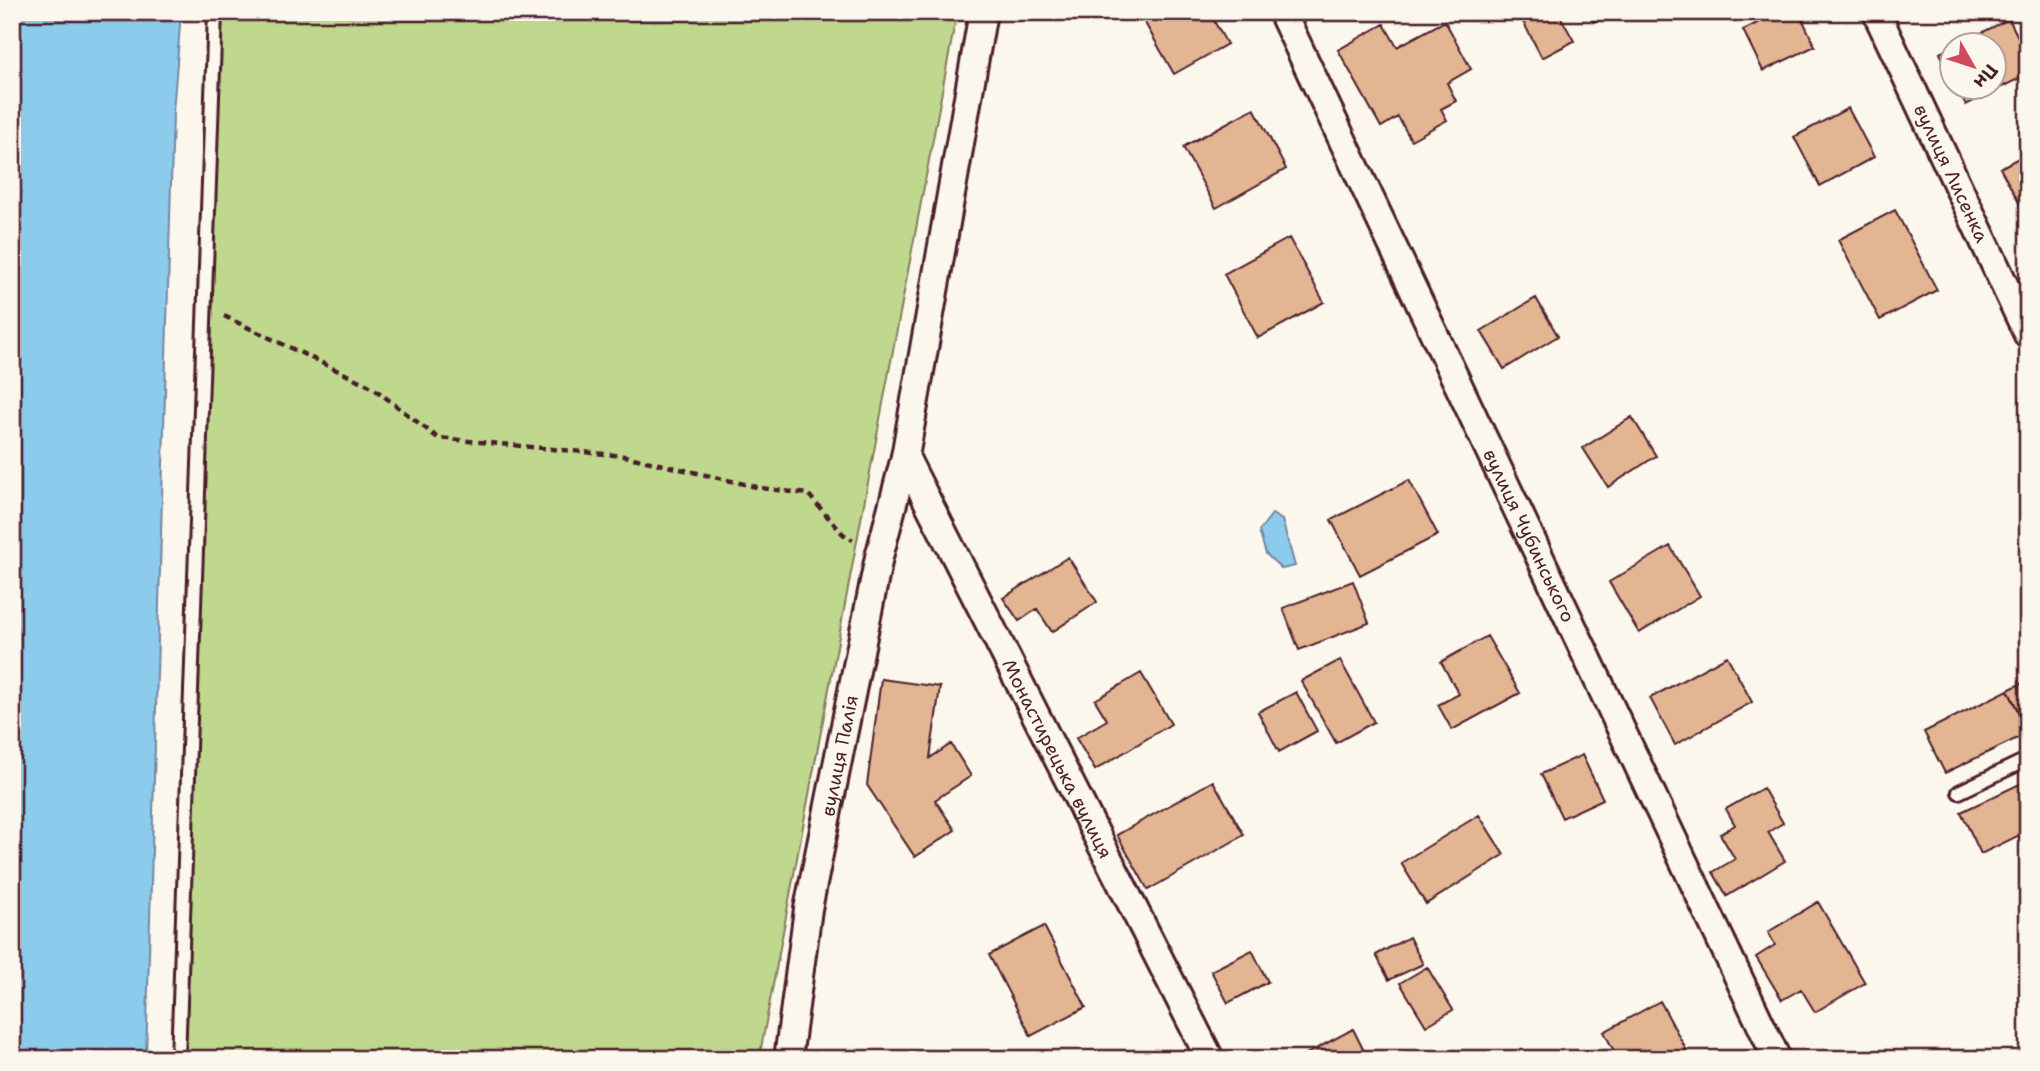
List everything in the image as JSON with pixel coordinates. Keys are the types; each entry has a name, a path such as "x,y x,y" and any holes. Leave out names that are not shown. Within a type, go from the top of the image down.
{"street":[{"name":"вулиця Палія","path":"788,1059 808,909 879,557 905,457 983,12"},
{"name":"вулиця Чубинського","path":"1282,12 1777,1059"},
{"name":"вулиця Лисенка","path":"1876,12 2028,335"},
{"name":"Монастирецька вулиця","path":"905,457 1210,1059"}],"lane":[{"path":"178,1059 215,12"},
{"path":"1959,792 2028,759"}],"path":[{"path":"204,306 372,387 438,438 625,456 761,488 808,494 843,534 879,557"}],"green space":[{"path":"215,12 957,12 759,1059 178,1059"}],"water":[{"path":"12,12 181,12 173,113 146,1059 12,1059"},
{"path":"1272,514 1282,520 1295,566 1282,569 1266,554 1259,531"}],"building":[{"path":"1148,12 1209,12 1227,44 1174,74 1141,16"},
{"path":"1518,12 1558,12 1574,41 1542,58"},
{"path":"1588,12 1611,12 1593,22"},
{"path":"1780,12 1799,12 1815,46 1763,71 1743,30"},
{"path":"2009,19 2028,57 2028,74 2008,84 2008,32 1983,32"},
{"path":"1445,21 1471,69 1447,83 1456,101 1441,109 1447,120 1411,140 1398,117 1381,127 1338,50 1384,24 1397,47"},
{"path":"1254,108 1286,169 1216,208 1183,147"},
{"path":"1848,108 1874,157 1820,186 1794,137"},
{"path":"2028,153 2028,219 2000,168"},
{"path":"1895,210 1937,290 1880,320 1838,240"},
{"path":"1289,238 1324,302 1258,338 1224,274"},
{"path":"1536,298 1558,336 1504,369 1481,331"},
{"path":"1632,417 1656,456 1608,487 1583,448"},
{"path":"1409,480 1438,535 1360,575 1331,520"},
{"path":"1670,546 1700,596 1639,633 1609,582"},
{"path":"1068,557 1097,602 1052,632 1037,609 1019,621 1003,598"},
{"path":"1353,581 1369,623 1299,650 1283,608"},
{"path":"1487,636 1520,693 1452,730 1438,705 1459,694 1441,662"},
{"path":"1727,656 1752,702 1675,745 1650,698"},
{"path":"1340,660 1374,722 1336,743 1301,681"},
{"path":"1141,673 1171,724 1095,770 1076,738 1107,720 1095,700"},
{"path":"881,679 940,687 930,758 951,744 971,776 935,800 955,830 915,857 867,785"},
{"path":"2028,680 2028,731 2008,690"},
{"path":"2008,690 2028,733 1945,773 1924,732"},
{"path":"1296,692 1317,731 1279,752 1258,712"},
{"path":"1582,755 1603,799 1562,818 1541,774"},
{"path":"2028,780 2028,831 1981,854 1961,812"},
{"path":"1213,781 1244,835 1148,890 1117,835"},
{"path":"1763,788 1783,823 1768,832 1785,861 1727,896 1713,872 1735,859 1720,834 1735,825 1726,809"},
{"path":"1479,815 1504,855 1426,904 1401,863"},
{"path":"1818,902 1865,983 1815,1012 1801,989 1782,1000 1756,957 1775,945 1768,932"},
{"path":"1044,926 1086,1007 1031,1036 989,955"},
{"path":"1409,937 1423,964 1389,980 1376,955"},
{"path":"1252,950 1268,982 1228,1003 1211,971"},
{"path":"1427,967 1453,1010 1426,1026 1400,983"},
{"path":"1660,1001 1687,1051 1673,1059 1618,1059 1604,1032"},
{"path":"1353,1029 1368,1059 1297,1059"}]}
